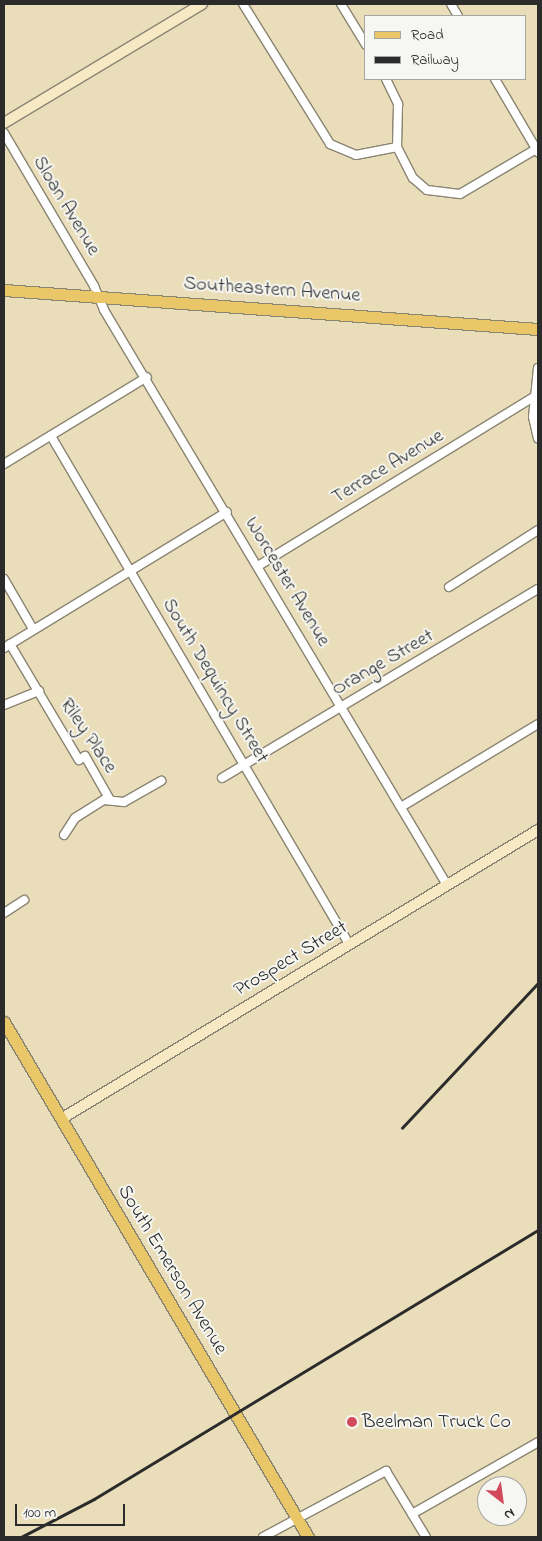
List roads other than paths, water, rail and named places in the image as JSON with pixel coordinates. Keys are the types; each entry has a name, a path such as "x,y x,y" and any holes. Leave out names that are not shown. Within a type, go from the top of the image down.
{"main road":[{"path":"4,122 202,4"},
{"name":"Southeastern Avenue","path":"4,290 538,328"},
{"name":"Prospect Street","path":"61,1119 538,830"},
{"name":"South Emerson Avenue","path":"4,1022 308,1537"}],"street":[{"path":"243,4 330,144 356,155 397,148"},
{"path":"341,4 364,42"},
{"path":"451,4 457,15"},
{"path":"386,80 398,104 397,148 415,180 432,192 460,194 537,150 496,80"},
{"name":"Sloan Avenue","path":"4,133 98,296"},
{"name":"Worcester Avenue","path":"98,296 447,884"},
{"path":"538,368 535,396 538,438"},
{"path":"4,464 147,377"},
{"name":"Terrace Avenue","path":"258,566 535,396"},
{"name":"South Dequincy Street","path":"51,436 349,944"},
{"path":"7,646 227,512"},
{"path":"448,587 538,530"},
{"path":"4,579 33,629"},
{"name":"Orange Street","path":"222,778 538,589"},
{"name":"Riley Place","path":"7,646 39,691 79,760 85,756 110,800"},
{"name":"Riley Place","path":"4,705 39,691"},
{"path":"401,807 538,724"},
{"name":"Riley Place","path":"64,835 78,815 110,800 124,802 161,781"},
{"path":"4,913 24,900"},
{"path":"412,1514 538,1442"},
{"path":"263,1537 296,1516 386,1471 426,1537"}],"railway":[{"path":"402,1128 538,983"},
{"path":"21,1537 94,1499 538,1230"}],"place":[{"name":"Beelman Truck Co","path":"352,1422"}]}
